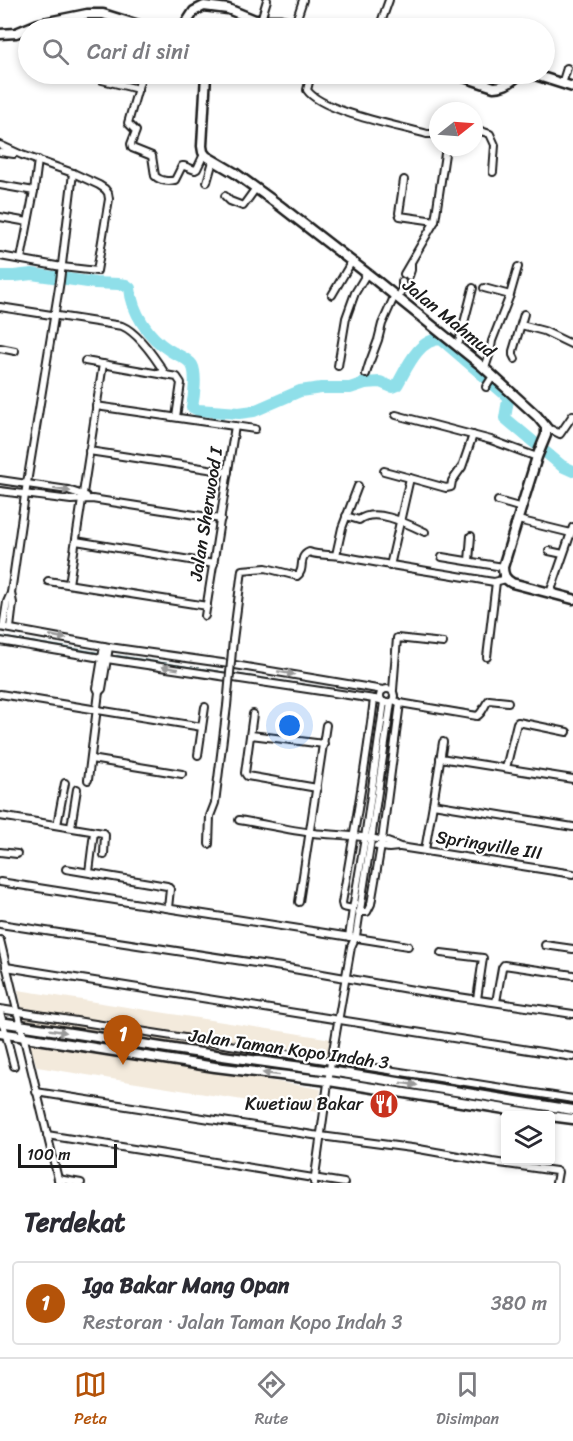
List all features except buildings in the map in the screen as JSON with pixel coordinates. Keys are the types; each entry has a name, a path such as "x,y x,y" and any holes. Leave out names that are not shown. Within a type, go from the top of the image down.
{"street":[{"path":"262,18 267,0"},
{"path":"298,18 303,0"},
{"path":"383,18 389,0"},
{"path":"189,18 194,11 204,6 228,9 250,18"},
{"path":"70,18 87,14 103,14 116,18"},
{"path":"0,34 18,32"},
{"path":"562,84 567,68"},
{"path":"555,82 573,87"},
{"path":"118,84 138,89"},
{"path":"139,84 128,123 136,131 131,146 134,150 152,156 156,177 161,180 174,181 182,166 197,169 205,84"},
{"path":"308,84 307,90 310,94 331,108 429,134"},
{"path":"485,84 494,87 508,84"},
{"path":"483,132 490,134 495,145 493,172"},
{"path":"0,145 73,173 105,189 109,199 97,271 62,270 0,256"},
{"name":"Jalan Mahmud","path":"200,148 213,161 256,188 398,294 456,345 481,369 490,382 537,416 546,427"},
{"path":"0,152 22,155"},
{"path":"406,275 435,221 445,156"},
{"path":"21,259 38,160"},
{"path":"207,182 213,161"},
{"path":"73,173 62,270 4,628 393,690"},
{"path":"404,180 400,216 435,221"},
{"path":"0,185 34,191"},
{"path":"225,196 230,201 243,206 256,188"},
{"path":"0,217 28,222"},
{"path":"333,295 352,261"},
{"path":"481,369 490,353 492,340 510,295 518,267"},
{"path":"338,366 346,318 355,293 367,273"},
{"path":"366,374 382,324 404,283"},
{"path":"456,345 459,342 473,288"},
{"path":"484,288 510,295"},
{"path":"0,306 106,323 128,329 157,361 166,375"},
{"path":"515,359 513,351 524,314"},
{"path":"521,325 544,331 573,345"},
{"path":"0,348 15,351"},
{"path":"85,361 177,377 181,383 176,417"},
{"path":"69,585 103,364"},
{"path":"96,405 255,429"},
{"path":"396,414 491,440 537,456"},
{"path":"546,427 560,434 573,415"},
{"name":"Jalan Sherwood I","path":"205,616 235,426"},
{"path":"546,427 547,431 537,456 503,567 506,579 512,583 573,599"},
{"path":"384,471 448,489 462,467 473,435"},
{"path":"89,452 228,472"},
{"path":"390,566 410,478"},
{"path":"0,480 27,483 92,499 221,519"},
{"path":"336,555 346,516 358,486"},
{"path":"0,491 25,495 82,497"},
{"path":"498,501 522,508"},
{"path":"346,516 359,520 371,514 400,521 425,532"},
{"path":"518,520 572,530 550,593"},
{"path":"469,561 471,536"},
{"path":"76,541 214,564"},
{"path":"549,551 563,554"},
{"path":"209,844 210,816 215,803 242,570 266,568 297,576 302,572 304,554 309,552 496,582 506,579"},
{"path":"442,557 503,567"},
{"name":"Jalan Sherwood I","path":"48,581 207,606"},
{"path":"487,657 496,582"},
{"path":"352,909 343,907 342,903 372,722 387,701 395,695 393,690 397,638 442,643"},
{"path":"0,641 477,716 489,700 507,702"},
{"path":"88,780 106,646"},
{"path":"218,675 219,663"},
{"path":"359,912 367,912 371,904 381,844 387,701 380,694 383,690"},
{"path":"0,694 202,727"},
{"path":"352,936 359,912 387,701"},
{"path":"198,755 206,707"},
{"path":"253,714 245,773 247,776 317,788"},
{"path":"506,768 517,723 567,732"},
{"path":"299,902 326,725"},
{"path":"251,735 324,744"},
{"path":"425,850 443,742"},
{"path":"441,758 573,779"},
{"path":"91,759 182,774"},
{"path":"57,825 65,783"},
{"path":"71,827 77,789"},
{"path":"434,804 573,827"},
{"path":"0,816 103,832 105,834 104,855"},
{"name":"Springville III","path":"239,820 310,833 336,835 381,844 389,848 400,846 573,874"},
{"path":"89,872 94,832"},
{"path":"314,1181 351,947 352,909 368,841"},
{"path":"0,852 17,854"},
{"path":"66,869 167,886 170,889 168,908"},
{"path":"0,882 408,945"},
{"path":"0,924 573,1014"},
{"path":"0,940 58,1181 81,1183"},
{"path":"545,945 573,949"},
{"path":"441,953 483,958 477,999"},
{"path":"496,1002 504,965 573,975"},
{"path":"6,967 573,1057"},
{"path":"14,1066 4,1038 0,1011 190,1040 331,1066 573,1099"},
{"name":"Jalan Taman Kopo Indah 3","path":"1,1022 187,1051 331,1066 431,1087 573,1110"},
{"name":"Jalan Taman Kopo Indah 3","path":"4,1038 23,1037 518,1111"},
{"path":"187,1051 190,1040"},
{"path":"431,1087 432,1078"},
{"path":"36,1092 556,1171 558,1172 556,1183"},
{"name":"Jalan Taman Kopo Indah 3","path":"555,1117 573,1119"},
{"path":"47,1135 314,1181 344,1183"}],"shaded area":[{"path":"18,990 332,1039 327,1069 25,1021"},
{"path":"29,1042 321,1089 317,1112 37,1067"}],"waterway":[{"path":"0,276 32,274 126,285 130,288 134,306 148,331 161,345 192,365 195,380 192,407 198,410 239,413 254,411 300,391 350,388 365,383 380,382 392,387 397,385 420,349 433,340 441,339 507,396 505,418 562,466 573,471"},
{"path":"0,637 99,653"},
{"path":"117,656 377,696"},
{"path":"405,701 478,712"}],"place":[{"name":"Iga Bakar Mang Opan","path":"123,1065"},
{"name":"Kwetiaw Bakar","path":"384,1104"}]}
